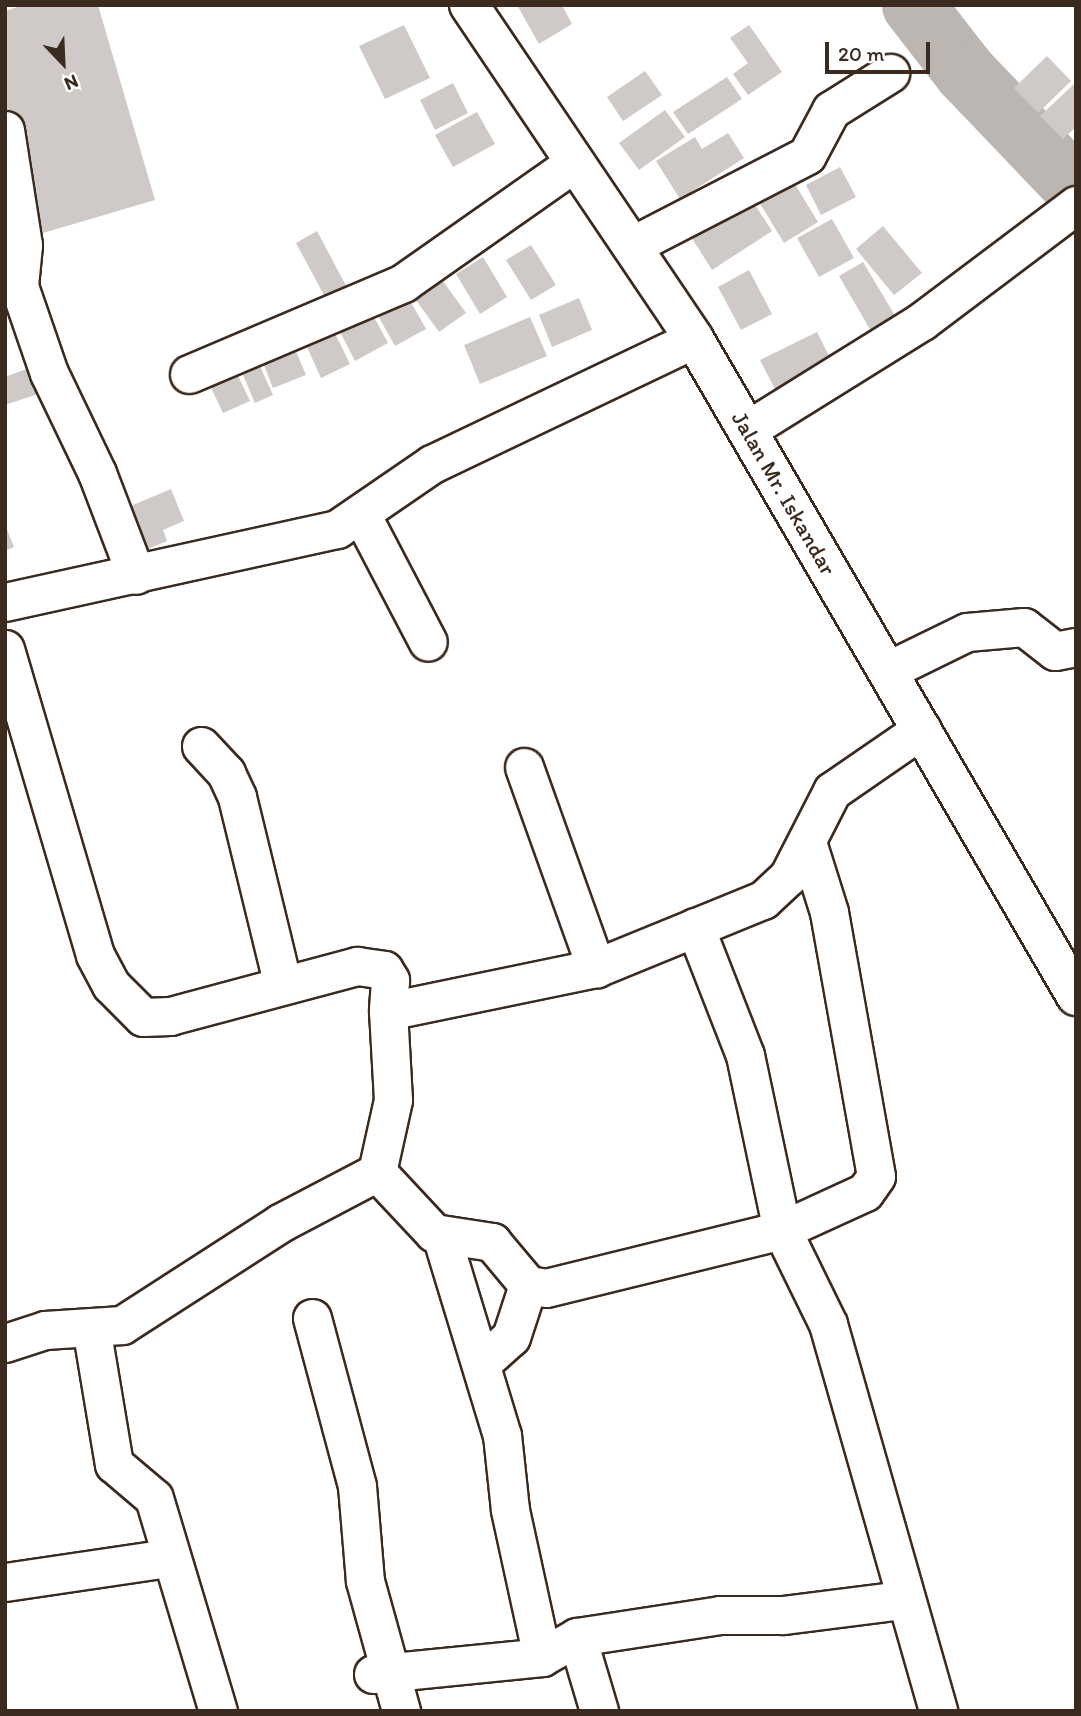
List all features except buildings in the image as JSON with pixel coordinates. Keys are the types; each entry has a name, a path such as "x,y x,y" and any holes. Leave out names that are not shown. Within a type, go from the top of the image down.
{"main road":[{"name":"Jalan Mr. Iskandar","path":"469,5 694,339 1076,996"}],"street":[{"path":"631,246 807,155 831,110 890,73"},
{"path":"5,130 23,245 19,286 49,373 97,473 136,575"},
{"path":"189,374 403,283 575,162"},
{"path":"747,430 922,321 1028,236 1076,205"},
{"path":"5,602 337,529 432,464 694,339"},
{"path":"361,514 428,642"},
{"path":"887,671 967,632 1024,627 1055,651 1076,647"},
{"path":"5,649 95,955 127,1006 143,1017 170,1016 282,982 375,965 390,980 388,1011 393,1100 377,1172 257,1237 135,1318 91,1326 45,1330 5,1343"},
{"path":"388,1011 596,968 763,900 788,877 808,845 832,791 922,729"},
{"path":"201,746 226,773 237,797 282,982"},
{"path":"524,768 596,968"},
{"path":"528,1286 561,1286 782,1230 876,1182 829,912 808,845"},
{"path":"695,927 746,1055 782,1230 828,1324 902,1600 938,1711"},
{"path":"377,1172 420,1223 442,1238 492,1242 528,1286"},
{"path":"442,1238 448,1274 484,1361 542,1657"},
{"path":"484,1361 511,1337 528,1286"},
{"path":"312,1318 357,1486 365,1581 384,1673 401,1711"},
{"path":"91,1326 114,1464 150,1492 168,1558 196,1622 218,1711"},
{"path":"5,1582 168,1558"},
{"path":"384,1673 542,1657 577,1637 720,1615 783,1615 902,1600"},
{"path":"577,1637 599,1711"}],"waterway":[{"path":"913,5 965,72 1076,188"}]}
